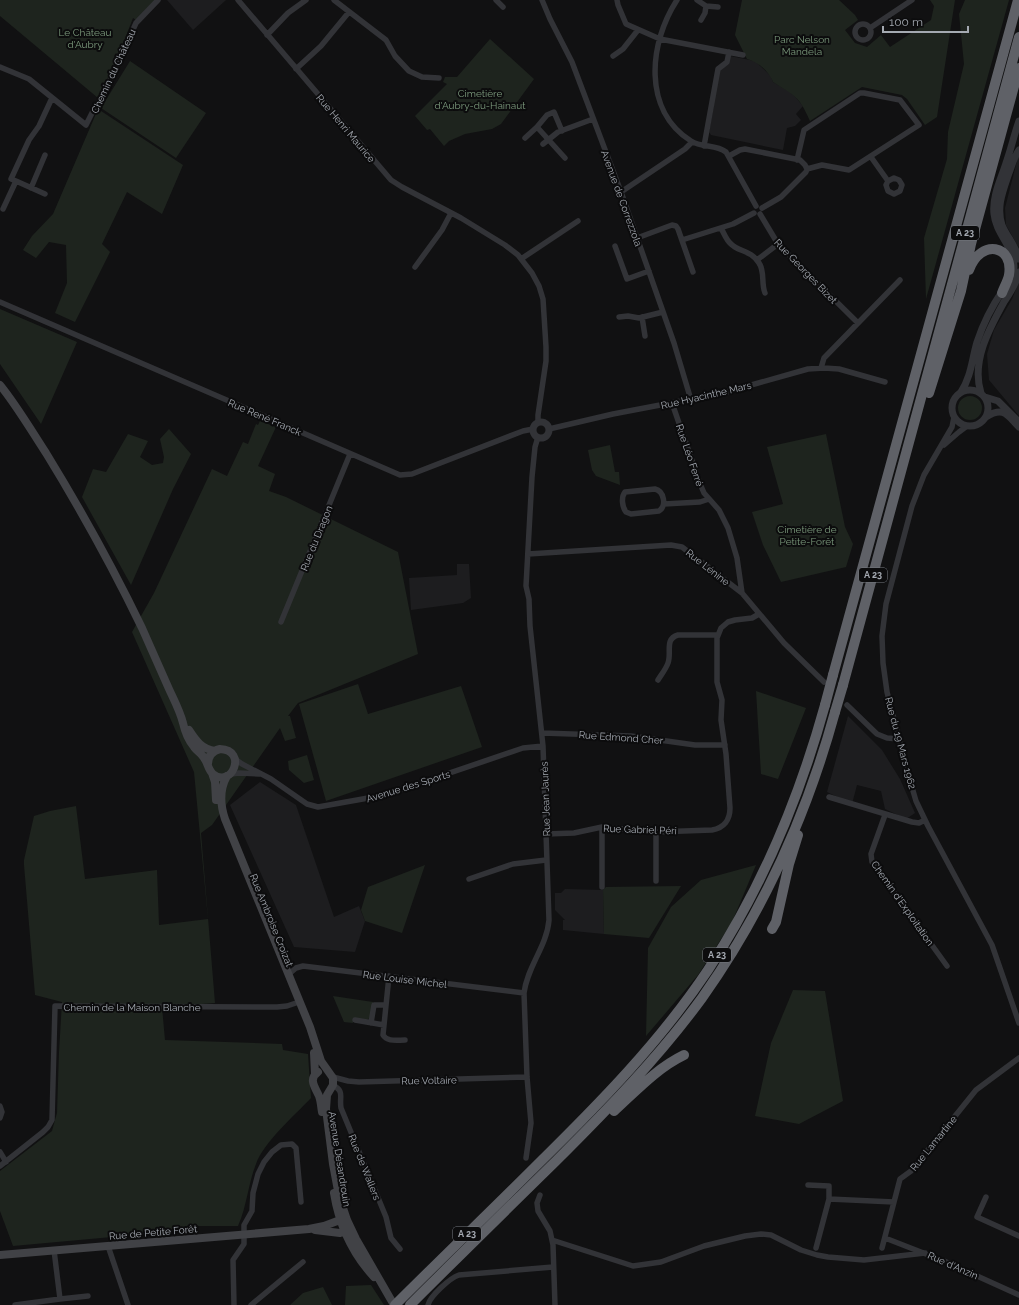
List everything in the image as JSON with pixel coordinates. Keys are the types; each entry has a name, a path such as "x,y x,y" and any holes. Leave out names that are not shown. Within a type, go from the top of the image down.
{"highway":[{"path":"1012,23 1014,0"},
{"name":"A 23","path":"395,1305 601,1100 651,1046 692,993 727,940 767,865 798,790 825,705 1018,0"},
{"name":"A 23","path":"410,1305 613,1104 678,1029 708,988 739,941 787,846 822,757 843,685 914,430 933,350 1019,37"},
{"path":"961,291 971,244 1019,68"},
{"path":"914,430 926,400 961,291 970,268 975,259 982,252 991,249 997,250 1002,253 1008,261 1009,276 1002,293"},
{"path":"772,929 776,922 789,864 800,829 808,795"},
{"path":"566,1151 595,1129 659,1071 684,1055"}],"main road":[{"path":"1,386 55,468 104,552 145,636 190,741 208,764 212,773 219,777 229,775 235,767 235,759 227,750 220,749 215,751 209,757 208,764"},
{"path":"182,720 200,745 205,749 215,751"},
{"name":"Rue Ambroise Croizat","path":"212,773 215,782 217,807 220,818 308,1032 315,1060 315,1074"},
{"name":"Rue Ambroise Croizat","path":"229,775 223,784 221,792 223,812 312,1032 321,1061 331,1081"},
{"path":"321,1071 331,1081 322,1091 316,1088 313,1081 315,1074 321,1071"},
{"name":"Avenue Désandrouin","path":"331,1081 327,1095 326,1109 344,1220"},
{"name":"Avenue Désandrouin","path":"316,1088 321,1104 334,1196 348,1230 395,1305"},
{"name":"Rue de Petite Forêt","path":"0,1255 309,1229 344,1220"},
{"name":"Rue de Petite Forêt","path":"309,1229 334,1233 348,1230"}],"street":[{"name":"Chemin du Château","path":"52,98 86,125 95,107 102,98 136,23 158,0"},
{"name":"Rue Henri Maurice","path":"238,0 391,180 477,228 509,248 521,259 537,282 541,290 544,304 546,352 538,422"},
{"path":"267,35 288,13 306,0"},
{"path":"334,0 386,40 395,56 409,71 422,77 439,78"},
{"path":"496,0 503,7"},
{"name":"Avenue de Correzzola","path":"542,0 570,58 593,119 649,271 691,400"},
{"path":"617,0 625,22 638,30 660,39 743,55"},
{"path":"677,0 669,14 660,39 655,72 658,98 672,123 692,142 722,149 729,156 743,149 797,160 803,162 807,169"},
{"path":"697,0 706,5 718,7"},
{"path":"701,20 705,13 706,5 711,0"},
{"path":"870,28 912,0"},
{"path":"296,68 324,43 349,12"},
{"path":"613,56 623,49 638,30"},
{"path":"704,146 718,69 727,62 729,52"},
{"path":"0,67 26,77 52,98 39,126 29,140 11,179 44,194"},
{"path":"682,240 735,223 758,210 782,196 806,172 807,169 820,165 849,170 871,157 919,124 900,100 860,93 804,130 797,160"},
{"path":"525,138 548,115 554,112 562,131"},
{"path":"543,144 555,134 593,119"},
{"path":"1019,121 994,204 996,224 1001,236 1012,254 1014,264 1011,278 981,331 967,381 961,392 956,397 952,410 954,417 960,423 967,426 978,425 986,417 996,412 1003,412 1019,427"},
{"path":"537,127 565,158"},
{"path":"620,192 685,149 692,142"},
{"path":"1019,150 1014,159 1002,192 999,210 1003,227 1016,249 1019,259"},
{"path":"31,188 45,155"},
{"name":"Rue Georges Bizet","path":"729,156 778,244 858,324"},
{"path":"871,157 888,181"},
{"path":"3,209 16,181"},
{"path":"415,267 444,228 451,213"},
{"path":"521,259 578,221"},
{"path":"637,238 673,225 678,228 693,272"},
{"path":"722,228 731,245 747,252 757,260 762,268 762,286 765,294"},
{"path":"757,260 778,244"},
{"path":"615,246 627,279 649,271"},
{"path":"986,417 989,408 978,383 984,345 992,324 1019,272"},
{"path":"821,368 824,358 900,280"},
{"name":"Rue René Franck","path":"0,302 397,474 406,475 523,431 533,429"},
{"path":"618,317 642,317 663,312"},
{"path":"642,317 645,336"},
{"name":"Rue Hyacinthe Mars","path":"549,429 613,414 723,393 799,370 821,368 843,370 885,382"},
{"path":"961,392 971,390 998,401 1019,422"},
{"name":"Rue Léo Ferré","path":"672,403 701,486 721,514 731,537 738,562 742,593"},
{"name":"Rue du 19 Mars 1962","path":"954,417 952,427 924,475 914,500 889,590 884,622 882,650 885,677 913,791 925,820 992,945 1019,1023"},
{"path":"538,422 545,423 549,429 545,436 538,437 534,434 533,429 538,422"},
{"name":"Rue du 19 Mars 1962","path":"940,449 967,426"},
{"name":"Rue Jean Jaurès","path":"526,1158 531,1126 527,1077 524,993 525,984 541,949 548,927 542,733 530,626 529,599 526,586 534,455 538,437"},
{"name":"Rue du Dragon","path":"281,622 350,454"},
{"path":"657,489 662,492 664,504 662,509 659,511 629,513 626,512 624,508 623,497 627,492 657,489"},
{"path":"664,504 700,502 709,499"},
{"name":"Rue Lénine","path":"528,554 679,546 687,550 742,593 784,643 824,682"},
{"path":"658,680 668,664 669,642 673,637 678,635 718,635 722,626 728,622 752,618 759,614"},
{"name":"Rue Gabriel Péri","path":"546,834 574,833 602,827 656,832 712,830 725,823 729,817 730,811 722,720 722,700 717,682 718,635"},
{"path":"847,705 877,734 887,738 900,739"},
{"name":"Rue Edmond Cher","path":"542,733 636,736 695,745 725,745"},
{"name":"Avenue des Sports","path":"235,759 310,805 324,807 380,796 523,748 542,746"},
{"path":"229,775 239,773 263,775"},
{"path":"829,797 885,815 916,823 925,820"},
{"name":"Chemin d'Exploitation","path":"885,815 872,854 872,862 947,966"},
{"path":"602,827 602,887"},
{"path":"656,832 656,881"},
{"path":"469,879 510,864 546,860"},
{"name":"Rue Louise Michel","path":"288,974 296,968 303,966 524,993"},
{"path":"390,976 383,1033 385,1038 389,1040 405,1040"},
{"name":"Chemin de la Maison Blanche","path":"0,1166 46,1129 52,1120 55,1006 277,1007 296,1003"},
{"path":"371,1023 374,1005 386,1005"},
{"path":"355,1020 384,1025"},
{"name":"Rue Lamartine","path":"882,1248 900,1179 911,1170 973,1093 1019,1058"},
{"name":"Rue Voltaire","path":"331,1081 342,1080 354,1082 527,1077"},
{"name":"Rue de Wallers","path":"331,1081 340,1091 341,1108 386,1217 391,1238 400,1249"},
{"path":"0,1106 2,1112 0,1118"},
{"path":"234,1305 233,1260 244,1244 244,1225 252,1211 253,1193 258,1174 269,1156 282,1145 292,1144 296,1148 301,1202"},
{"path":"0,1152 6,1162"},
{"path":"808,1185 829,1186 829,1199 816,1248"},
{"path":"540,1195 537,1203 538,1212 550,1231 552,1240 555,1305"},
{"path":"986,1197 977,1217 1019,1236"},
{"path":"829,1199 894,1202"},
{"path":"552,1240 633,1266 661,1262 704,1246 745,1236 761,1234 772,1236 801,1250 828,1257 864,1260 925,1253"},
{"name":"Rue d'Anzin","path":"885,1238 925,1253 1019,1295"},
{"path":"108,1246 128,1305"},
{"path":"54,1250 60,1299"},
{"path":"251,1305 303,1262"},
{"path":"428,1305 430,1299 447,1282 459,1275 553,1267"},
{"path":"16,1305 88,1296"}],"shaded area":[{"path":"167,0 226,0 193,30"},
{"path":"730,56 755,61 771,76 773,82 792,93 803,106 796,114 801,120 795,126 787,128 783,150 711,135 709,132 719,68 729,64"},
{"path":"1018,157 1019,248 1006,225 1005,208"},
{"path":"1019,282 1019,416 989,380 987,354 994,330 1012,299"},
{"path":"457,564 469,564 471,598 463,603 411,610 409,578 457,575"},
{"path":"848,716 882,750 900,779 915,813 906,819 885,809 881,791 857,785 852,804 827,792"},
{"path":"260,782 296,805 334,917 359,906 365,921 355,952 294,947 230,805"},
{"path":"565,889 603,890 604,934 563,930 563,920 565,920 555,910 555,893 561,893"}],"green space":[{"name":"Le Château d'Aubry","path":"0,0 157,0 136,20 133,18 119,54 98,98 0,16"},
{"name":"Parc Nelson Mandela","path":"742,0 839,0 855,15 858,20 845,30 855,43 867,47 881,35 890,47 931,20 934,6 930,0 955,0 937,117 925,125 907,99 902,95 862,87 810,121 803,106 796,97 773,82 769,74 763,68 755,62 747,59 735,35"},
{"path":"965,0 1009,0 926,299 924,238 947,159 948,132 964,64 959,14"},
{"name":"Cimetière d'Aubry-du-Hainaut","path":"490,39 534,79 501,124 492,129 465,134 449,141 444,146 430,129 427,130 415,116 447,84 443,82 445,77 457,77"},
{"path":"130,61 206,113 176,158 101,108"},
{"path":"98,109 183,165 162,214 127,192 102,244 110,252 75,322 55,313 67,283 66,245 49,242 36,258 23,250 32,236 53,214"},
{"path":"0,309 77,342 41,424 0,364"},
{"path":"970,396 979,399 982,408 979,417 970,420 961,417 958,408 961,399"},
{"path":"260,421 276,427 258,466 275,474 269,491 286,497 398,552 418,654 298,703 288,716 290,716 296,738 285,741 280,728 212,825 201,833 215,1003 162,1007 165,1040 282,1044 283,1050 308,1054 311,1098 272,1138 260,1156 253,1172 238,1226 191,1226 189,1230 13,1246 0,1211 0,1171 52,1131 57,1113 62,1002 35,995 24,865 34,816 76,806 85,879 157,870 159,925 208,919 194,772 132,632 154,593 212,469 227,476 243,442 248,444 256,424 258,425"},
{"path":"169,429 191,454 173,489 131,585 82,497 93,469 106,472 128,434 148,441 140,457 152,465 163,463 164,457 160,439"},
{"name":"Cimetière de Petite-Forêt","path":"826,434 845,527 853,544 846,567 781,582 763,545 752,512 783,504 767,447"},
{"path":"610,445 615,472 619,472 620,485 596,476 592,470 588,450"},
{"path":"358,684 368,714 461,686 482,747 326,801 299,704"},
{"path":"756,691 806,708 778,779 761,774"},
{"path":"307,755 314,780 304,783 289,770 288,761"},
{"path":"425,865 402,933 365,921 361,910 368,887"},
{"path":"756,865 732,922 698,975 646,1036 648,948 671,907 701,880"},
{"path":"681,886 649,938 604,934 603,890 606,887"},
{"path":"793,990 825,991 843,1101 799,1124 755,1116 771,1043"},
{"path":"333,996 373,1002 371,1017 367,1020 353,1019 353,1023 344,1022"},
{"path":"371,1285 384,1305 345,1305 346,1286"},
{"path":"323,1287 332,1305 290,1305 303,1293"}]}
